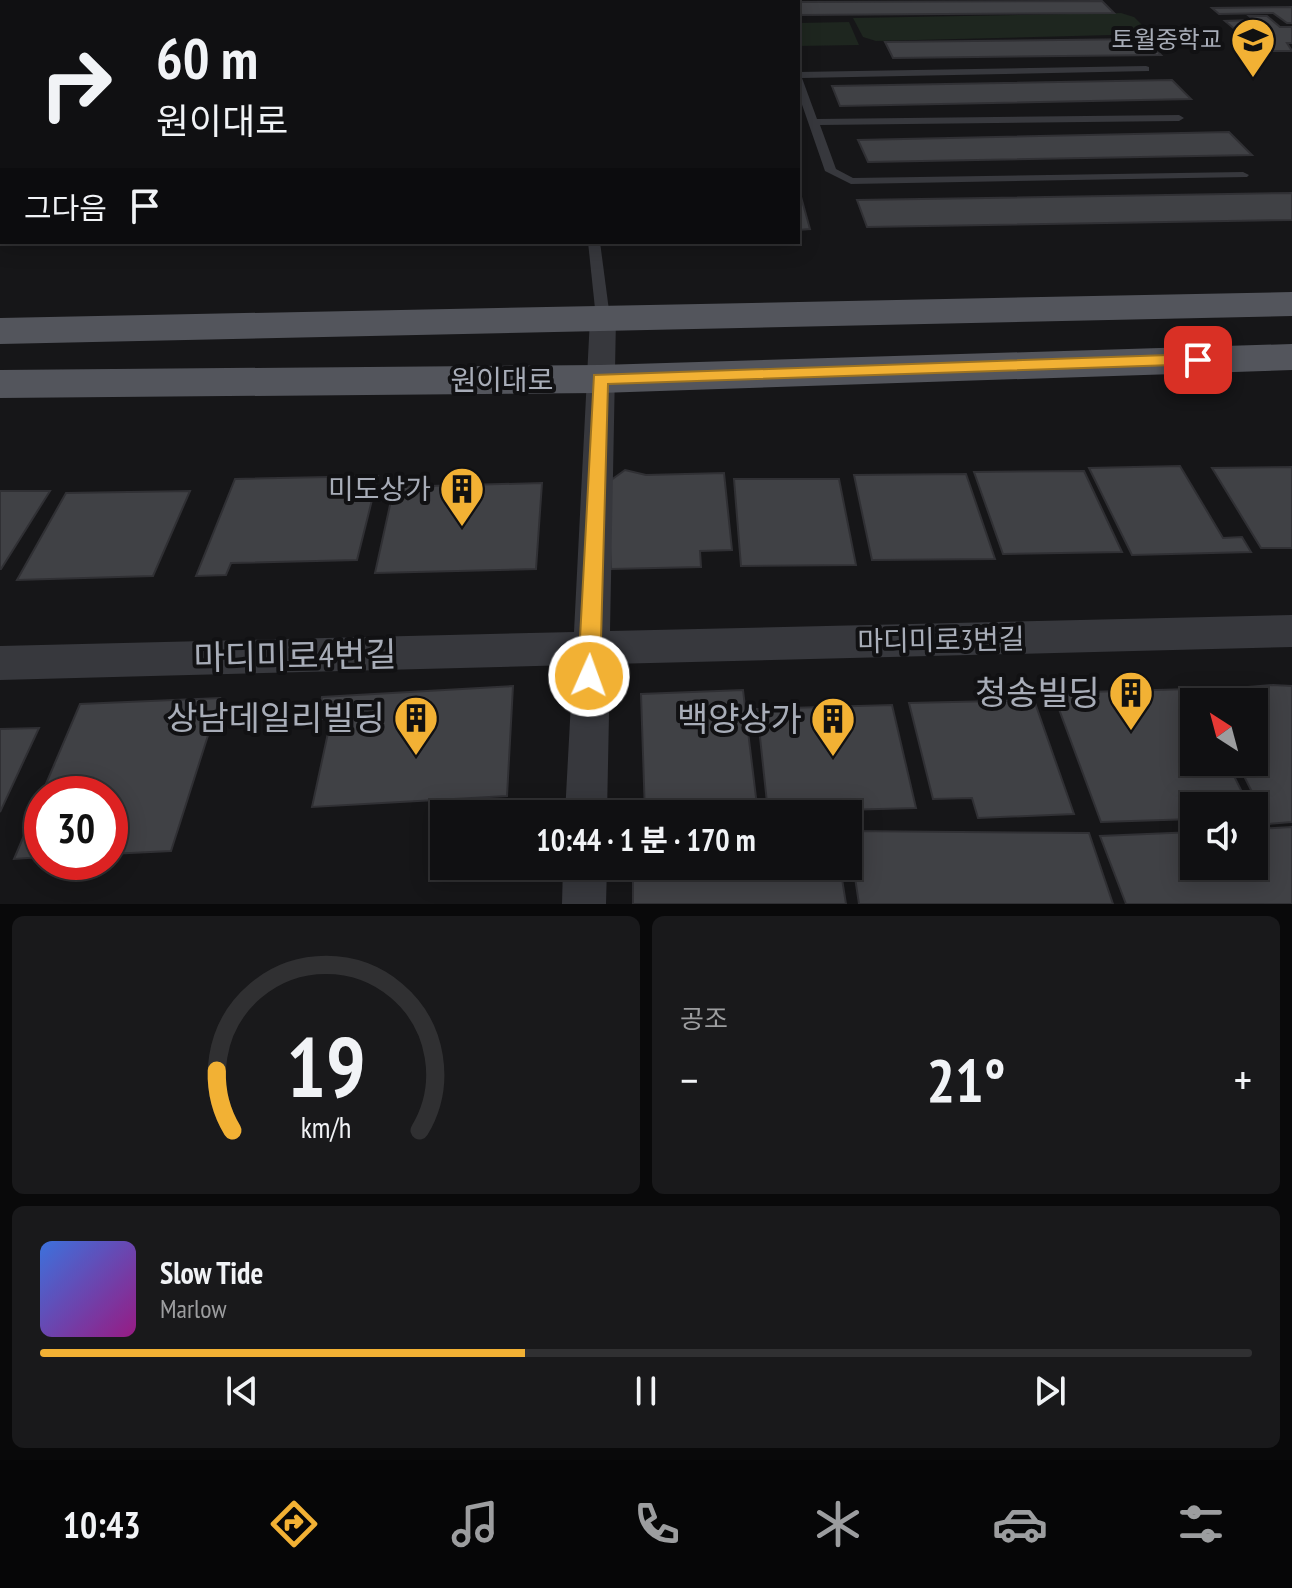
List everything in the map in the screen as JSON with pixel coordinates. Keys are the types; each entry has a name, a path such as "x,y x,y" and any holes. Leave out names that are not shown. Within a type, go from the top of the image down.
{"main road":[{"name":"원이대로","path":"0,331 1292,304"},
{"name":"원이대로","path":"0,384 600,379 1292,357"}],"street":[{"path":"586,800 603,318"},
{"name":"마디미로3번길","path":"590,649 1292,631"},
{"name":"마디미로4번길","path":"0,663 590,649"},
{"path":"584,904 585,880"}],"lane":[{"path":"800,77 1146,69"},
{"path":"800,83 831,171 851,181 1243,175"},
{"path":"814,122 1179,118"},
{"path":"594,244 603,318"}],"shaded area":[{"path":"1121,13 1134,17 1151,34 876,41 863,37 853,18"},
{"path":"849,22 859,45 800,46 800,23"}],"building":[{"path":"1102,1 1114,13 800,15 800,2"},
{"path":"1292,7 1292,23 1273,13 1219,14 1212,8"},
{"path":"1249,16 1267,16 1280,27 1292,27 1292,43 1287,43 1292,51 1261,51 1225,21 1254,20"},
{"path":"1145,39 1161,55 893,58 885,42"},
{"path":"1172,80 1191,99 840,106 832,86"},
{"path":"1229,132 1252,155 868,162 858,140"},
{"path":"800,193 810,229 800,230"},
{"path":"1292,193 1292,220 867,227 857,200"},
{"path":"1180,466 1223,538 1242,537 1251,552 1132,555 1089,468"},
{"path":"1292,467 1292,548 1261,548 1212,468"},
{"path":"625,470 646,475 724,473 732,550 700,551 701,567 611,569 607,483"},
{"path":"1084,471 1122,552 1003,554 974,472"},
{"path":"966,474 995,559 872,560 854,475"},
{"path":"378,476 357,560 231,563 226,575 196,576 235,479"},
{"path":"734,479 839,479 856,565 741,566"},
{"name":"미도상가","path":"542,483 536,569 375,573 394,487"},
{"path":"0,491 50,491 1,569 0,569"},
{"path":"190,491 153,576 17,580 66,493"},
{"name":"상남데일리빌딩","path":"513,686 507,796 312,807 331,719 318,719 322,697"},
{"path":"1292,686 1292,822 1268,824 1268,792 1252,792 1244,776 1268,776 1268,688 1236,688"},
{"name":"청송빌딩","path":"1180,689 1180,776 1234,776 1242,792 1180,792 1180,819 1101,822 1053,693"},
{"path":"743,690 756,800 645,800 641,694"},
{"path":"220,698 171,851 128,853 128,776 49,776 80,704"},
{"path":"1034,700 1074,814 978,818 972,798 933,799 909,703"},
{"name":"백양상가","path":"892,705 916,808 862,809 862,800 767,800 757,709"},
{"path":"39,728 0,812 0,729"},
{"path":"1292,827 1292,904 1126,904 1100,836 1180,833 1180,880 1268,880 1268,828"},
{"path":"862,831 1089,833 1113,904 859,904 855,880 862,880"},
{"path":"24,836 24,858 14,859"},
{"path":"633,880 842,880 846,904 633,904"}],"place":[{"name":"토월중학교","path":"1253,79"},
{"name":"미도상가","path":"462,528"},
{"name":"청송빌딩","path":"1131,732"},
{"name":"상남데일리빌딩","path":"416,757"},
{"name":"백양상가","path":"833,758"}],"route":[{"path":"589,676 600,379 1198,360"}]}
